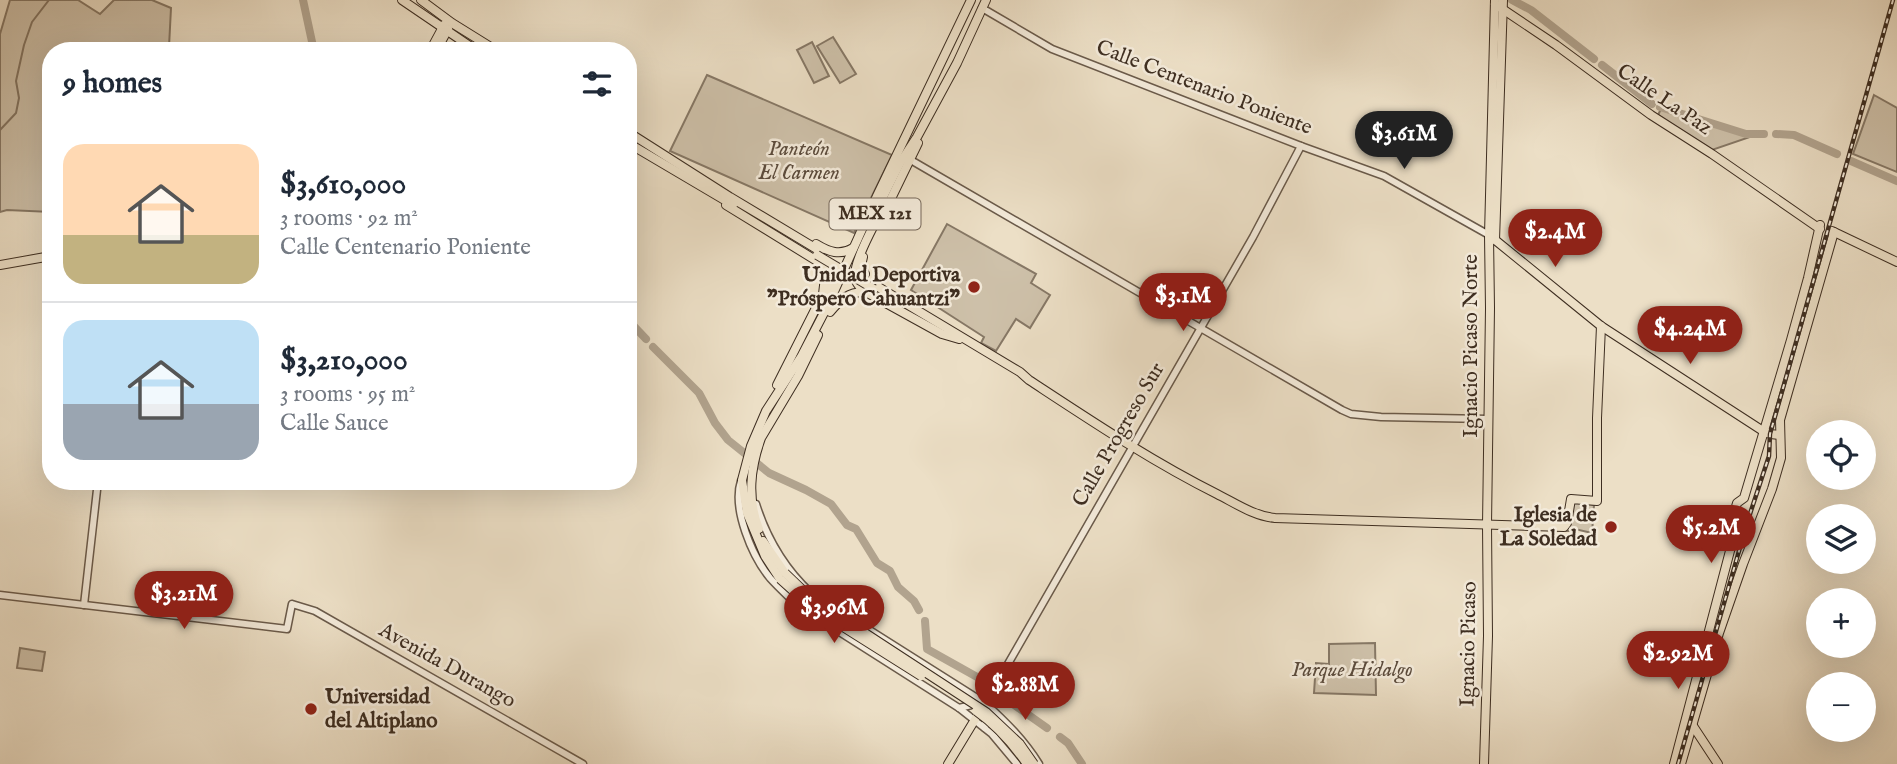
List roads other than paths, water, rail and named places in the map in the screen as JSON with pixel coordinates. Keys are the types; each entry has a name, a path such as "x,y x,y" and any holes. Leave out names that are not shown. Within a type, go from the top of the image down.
{"main road":[{"path":"402,0 424,16 480,42"},
{"path":"421,0 463,42"},
{"name":"MEX 121","path":"754,447 798,376 851,270 855,246 971,0"},
{"name":"Calle La Paz","path":"1499,3 1651,115 1712,153 1766,193 1827,230 1897,262"},
{"name":"Ignacio Picaso Norte","path":"1487,525 1499,3"},
{"path":"851,270 984,4"},
{"path":"424,16 433,28 436,42"},
{"path":"438,42 447,25"},
{"path":"952,40 955,49 961,50 964,47"},
{"path":"444,42 463,42"},
{"path":"940,65 948,65 952,72"},
{"path":"907,158 922,105"},
{"path":"637,138 712,189 998,364 1029,380 1132,447 1263,517 1564,527 1571,499 1597,501 1601,326"},
{"path":"637,148 712,189"},
{"path":"1674,764 1731,547 1728,535 1737,503 1744,498 1808,278 1827,230"},
{"path":"1681,764 1724,621 1781,458 1780,420 1827,230"},
{"path":"1492,238 1601,326 1763,431 1780,435"},
{"path":"818,254 839,253 855,246"},
{"path":"0,260 42,254"},
{"path":"777,410 798,351 829,292 829,268 818,254"},
{"path":"818,254 829,268 851,270 870,285 943,325 1029,380"},
{"path":"766,411 823,294 825,277 818,254"},
{"path":"0,265 42,255"},
{"path":"851,270 857,284 870,285"},
{"name":"MEX 121","path":"851,270 766,411 747,477 758,528 782,576 810,606 981,715 1006,737 1027,764"},
{"path":"830,312 847,295 870,285"},
{"name":"Ignacio Picaso","path":"1485,764 1487,525"},
{"name":"MEX 121","path":"782,576 986,712 1036,762"},
{"path":"948,764 985,703"},
{"path":"1693,726 1718,764"}],"street":[{"name":"Calle Centenario Poniente","path":"984,4 1052,48 1384,176 1492,238"},
{"name":"Calle Progreso Sur","path":"985,703 1253,237 1301,146"},
{"path":"907,158 1351,414 1488,419"},
{"path":"747,477 768,538 799,582 811,593 985,703 1023,739 1036,762 1017,763 985,728 959,708 797,605 769,576 748,537 740,514 739,489 747,477"},
{"path":"0,595 84,606 97,490"},
{"name":"Avenida Durango","path":"84,606 287,629 292,604 315,611 583,764"},
{"path":"939,695 948,681"},
{"path":"959,708 1018,694"},
{"path":"972,696 974,720"},
{"path":"985,703 985,728"},
{"path":"974,720 997,713"}],"waterway":[{"path":"0,130 16,113 19,98 16,81 24,45 32,22 49,0"},
{"path":"303,0 312,42"},
{"path":"1512,0 1531,10 1594,59"},
{"path":"1602,65 1652,104"},
{"path":"1660,107 1746,134 1764,134"},
{"path":"1776,134 1794,135 1837,154"},
{"path":"1851,161 1897,181"},
{"path":"637,330 646,339"},
{"path":"653,347 699,393 715,423 728,440 769,473 831,504 847,525 856,529 877,563 890,571 898,587 914,601 919,610"},
{"path":"925,621 927,649 986,682"},
{"path":"1010,702 1047,728"},
{"path":"1060,737 1068,743 1082,764"}],"railway":[{"path":"1678,764 1747,523 1769,456 1770,434 1893,0"}],"place":[{"name":"Unidad Deportiva \"Próspero Cahuantzi\"","path":"974,287"},
{"name":"Iglesia de La Soledad","path":"1611,527"},
{"name":"Universidad del Altiplano","path":"311,709"}],"park label":[{"name":"Panteón El Carmen","path":"799,161"},
{"name":"Parque Hidalgo","path":"1352,670"}]}
